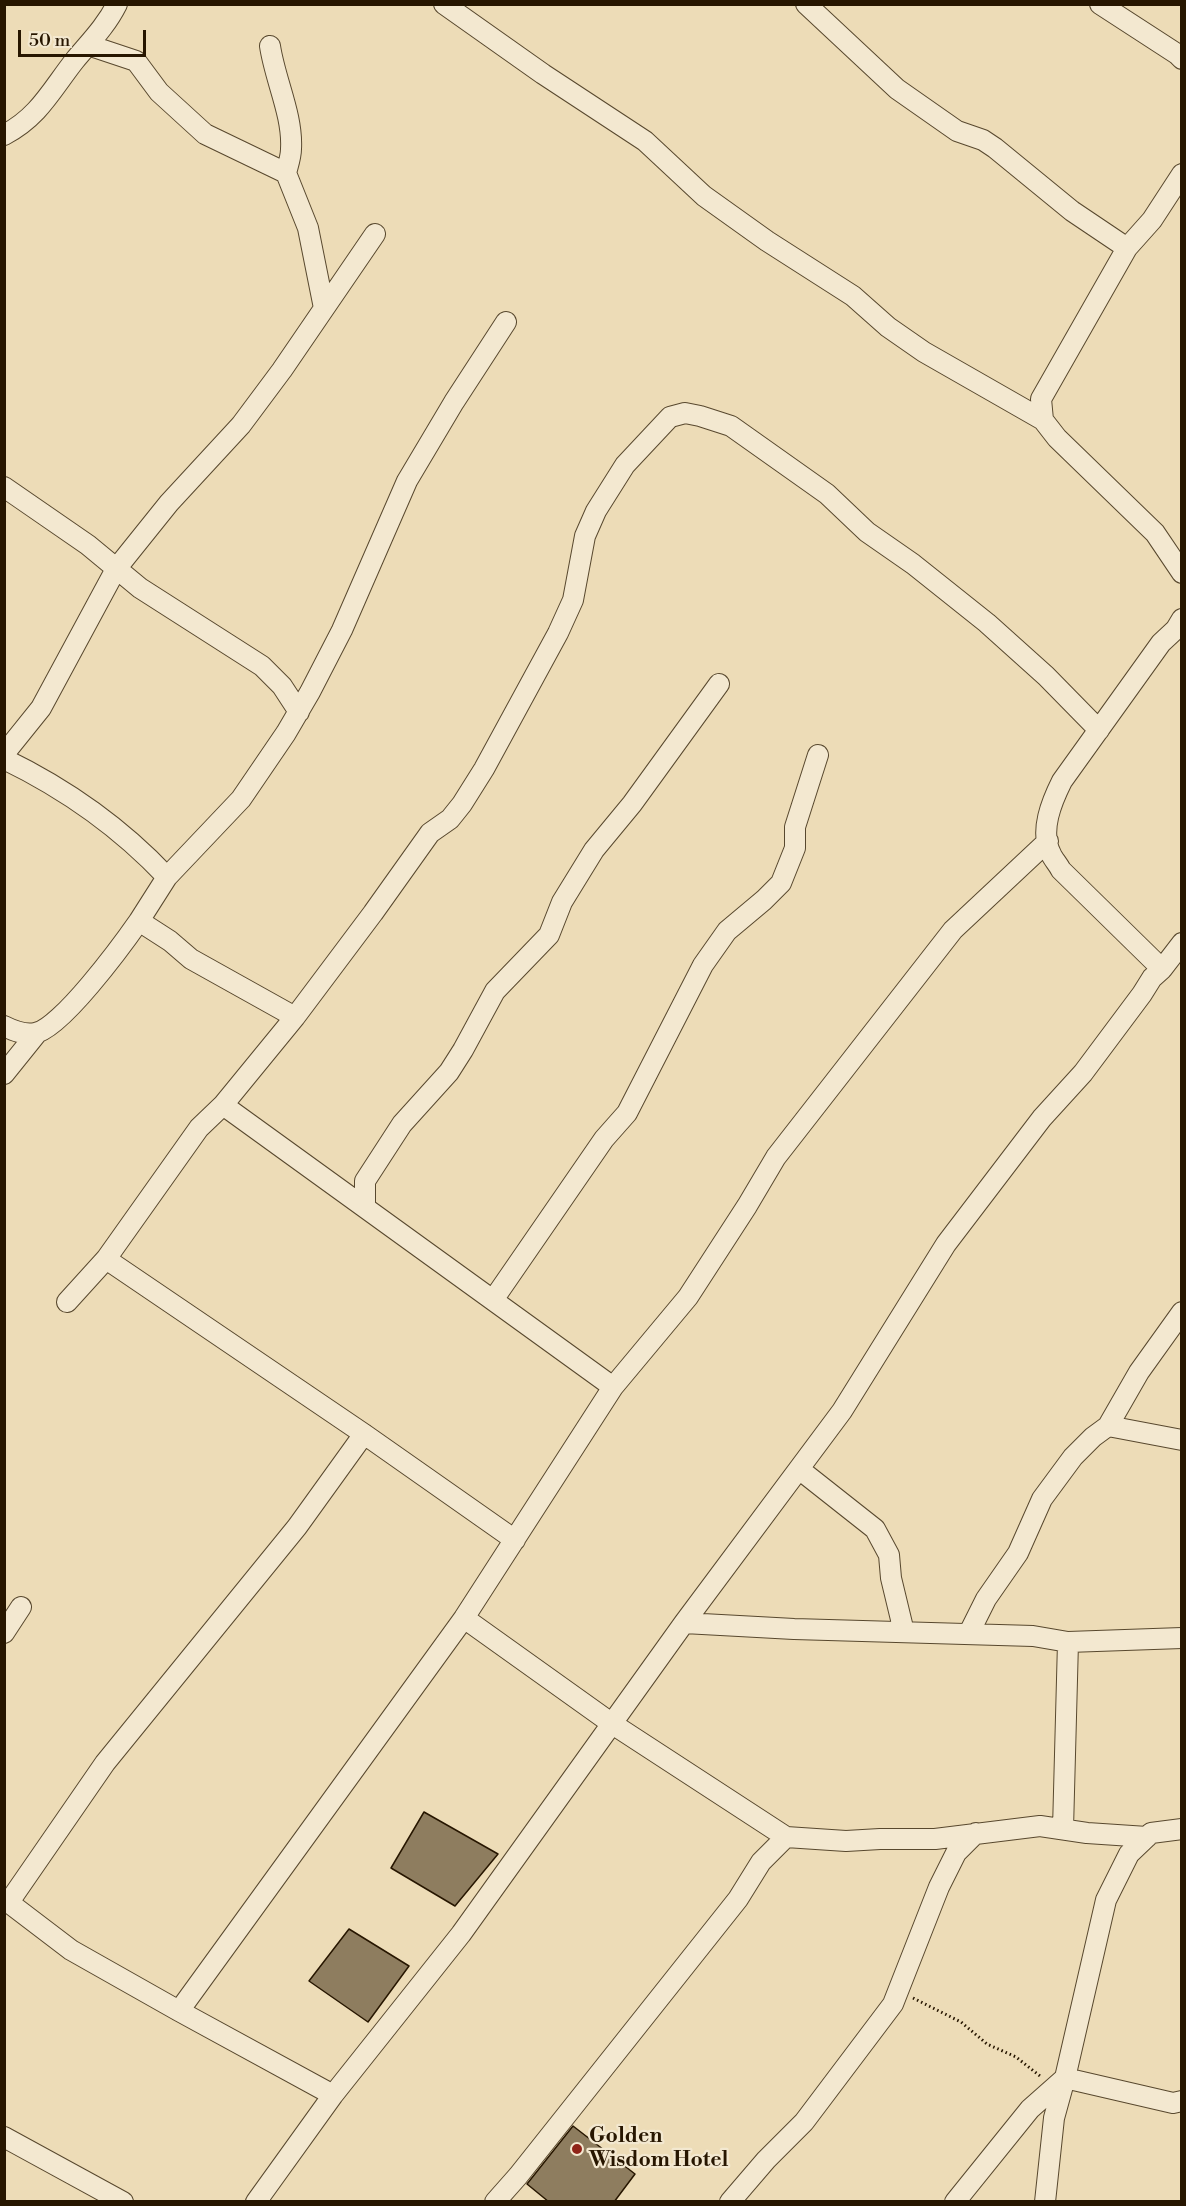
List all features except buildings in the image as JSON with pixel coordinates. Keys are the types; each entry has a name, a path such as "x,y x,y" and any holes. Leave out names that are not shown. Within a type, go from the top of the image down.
{"street":[{"path":"4,135 45,103 75,61 104,27 117,4"},
{"path":"444,4 543,74 638,135 704,196 767,241 854,296 888,327 924,352 1042,420 1057,438 1155,533 1182,573"},
{"path":"806,4 897,89 957,130 989,144 1072,211 1127,248"},
{"path":"1100,4 1182,59"},
{"path":"88,45 136,62 159,92 205,134 286,173"},
{"path":"270,46 273,69 287,114 291,150 286,173 308,228 324,308"},
{"path":"1042,420 1041,399 1127,248 1152,220 1182,174"},
{"path":"167,878 142,852 82,804 4,756 41,708 116,569 169,502 241,424 282,370 375,234"},
{"path":"4,1074 37,1034 67,1011 117,953 167,878 241,798 299,712 342,630 407,481 454,402 506,322"},
{"path":"67,1302 106,1259 199,1128 224,1105 295,1017 430,833 450,819 484,769 558,633 573,600 585,536 596,511 625,465 670,417 685,413 730,426 827,494 867,532 913,564 987,623 1046,676 1099,730"},
{"path":"4,487 88,545 140,588 262,666 282,686 299,712"},
{"path":"1162,969 1061,870 1050,852 1047,830 1051,803 1062,781 1161,643 1176,629 1182,619"},
{"path":"365,1207 365,1181 402,1124 448,1072 463,1050 495,991 549,934 562,902 594,850 632,804 718,684"},
{"path":"493,1300 604,1139 627,1113 703,965 727,931 781,883 795,848 795,827 818,755"},
{"path":"179,2011 464,1618 613,1387 688,1297 776,1157 953,930 1048,841"},
{"path":"139,921 170,941 191,959 295,1017"},
{"path":"256,2202 333,2095 461,1934 611,1723 842,1411 946,1245 1042,1118 1083,1073 1152,978 1162,969 1182,942"},
{"path":"4,1026 16,1032 37,1034"},
{"path":"224,1105 613,1387"},
{"path":"106,1259 364,1434 515,1540"},
{"path":"969,1633 986,1599 1018,1553 1042,1499 1073,1457 1108,1426 1139,1372 1182,1312"},
{"path":"1108,1426 1182,1440"},
{"path":"333,2095 71,1950 7,1900 105,1763 297,1527 364,1434"},
{"path":"799,1469 875,1529 889,1555 891,1578 904,1632"},
{"path":"4,1633 21,1607"},
{"path":"464,1618 611,1723 786,1837 846,1842 880,1839 935,1839 1040,1826 1147,1837"},
{"path":"684,1623 794,1629 1033,1636 1068,1642 1182,1638"},
{"path":"1063,1829 1068,1642"},
{"path":"1045,2202 1054,2118 1061,2082 1106,1900 1129,1854 1151,1833 1182,1829"},
{"path":"730,2202 766,2160 804,2122 893,2004 939,1887 956,1853 976,1833"},
{"path":"495,2202 738,1899 761,1862 786,1837"},
{"path":"1061,2082 1173,2103 1182,2101"},
{"path":"955,2202 1030,2109 1061,2082"},
{"path":"4,2137 123,2202"}],"path":[{"path":"898,1991 961,2022 987,2043 1061,2082"}],"place":[{"name":"Golden Wisdom Hotel","path":"577,2149"}]}
